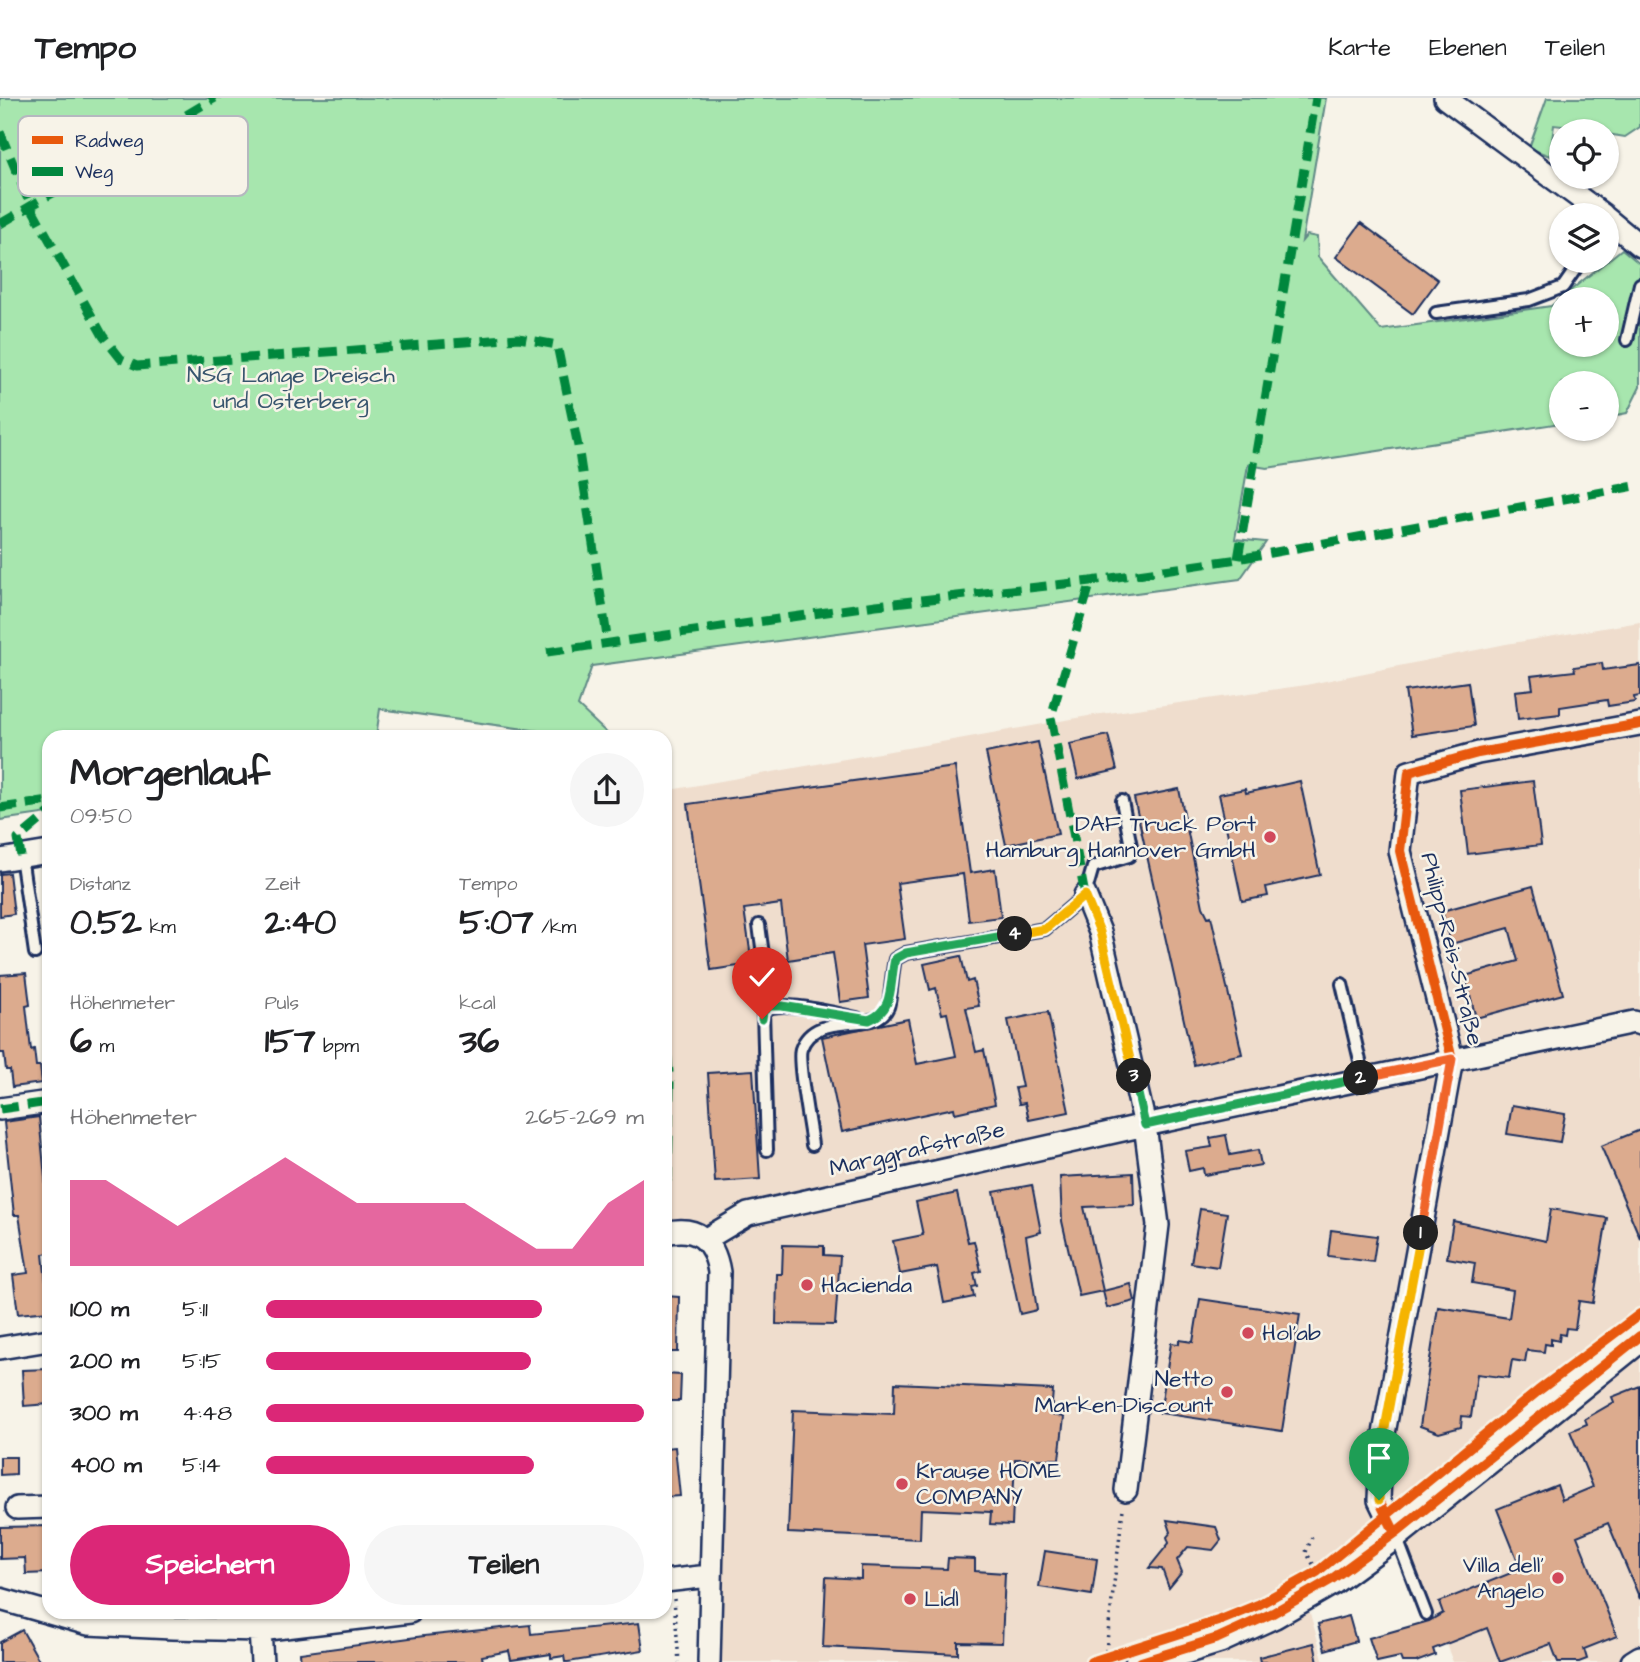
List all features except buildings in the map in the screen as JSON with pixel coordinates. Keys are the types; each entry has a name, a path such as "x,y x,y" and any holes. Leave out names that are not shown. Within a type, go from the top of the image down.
{"main road":[{"path":"1142,1662 1217,1638 1273,1613 1332,1579 1395,1533 1640,1336"}],"street":[{"path":"1445,98 1585,203"},
{"path":"1619,229 1640,246"},
{"name":"Philipp-Reis-Straße","path":"1395,1533 1379,1500 1381,1450 1452,1059 1400,851 1409,772 1478,754 1640,724"},
{"path":"10,858 42,853"},
{"path":"1085,895 1100,932 1145,1125 1158,1225 1126,1490"},
{"name":"Marggrafstraße","path":"706,1239 748,1213 1364,1077 1634,1022 1640,1024"},
{"path":"0,1109 42,1103"},
{"path":"672,1232 686,1230 706,1239 717,1259 720,1291 709,1576 709,1662"},
{"path":"0,1348 42,1340"},
{"path":"17,1508 42,1507"},
{"path":"672,1580 709,1576"},
{"path":"0,1599 42,1611"},
{"path":"70,1619 88,1624 171,1620 260,1630 352,1619"},
{"path":"260,1630 262,1662"},
{"path":"1632,1662 1640,1657"}],"lane":[{"path":"1436,313 1529,300 1563,287 1573,273"},
{"path":"1627,340 1640,284"},
{"path":"813,1145 800,1051 809,1037 823,1026 881,1016 888,1007 895,959 906,953 1045,929 1085,895 1093,867 1125,859 1130,853 1122,801"},
{"path":"10,858 35,953"},
{"path":"759,925 770,1006"},
{"path":"1342,984 1364,1077"},
{"path":"767,1150 763,1011 770,1006 804,1008 869,1020"},
{"path":"1395,1533 1426,1614"}],"path":[{"path":"1105,1658 1126,1490"},
{"path":"1313,1535 1306,1552 1317,1572"},
{"path":"672,1605 679,1662"}],"shaded area":[{"path":"1640,622 1640,1662 1453,1662 1408,1548 1395,1533 1305,1596 1324,1662 715,1662 726,1298 706,1231 672,1230 672,790 1094,715 1306,685 1506,644"}],"green space":[{"name":"NSG Lange Dreisch und Osterberg","path":"0,98 1326,98 1302,241 1307,235 1317,237 1318,257 1381,330 1549,306 1549,357 1619,357 1619,287 1575,287 1592,273 1619,273 1619,251 1622,249 1640,264 1640,387 1627,413 1619,415 1619,371 1549,371 1549,425 1267,468 1248,465 1235,539 1266,542 1240,579 592,666 578,706 604,730 532,730 380,709 377,730 42,730 42,814 0,820"},
{"path":"1547,98 1640,98 1640,127 1625,137 1619,136 1619,119 1549,119 1549,156 1529,148"}],"marked path":[{"path":"184,116 215,98"},
{"path":"1238,559 1316,98"},
{"path":"0,132 18,176"},
{"path":"26,196 103,336 121,359 137,366 519,338 557,345 578,446 608,643"},
{"path":"0,224 48,196"},
{"path":"547,652 876,605 1091,581 1238,559 1640,485"},
{"path":"1085,895 1051,717 1091,581"},
{"path":"0,808 42,802"},
{"path":"21,856 18,839 42,819"},
{"path":"0,1109 42,1103"}],"cycle path":[{"path":"1395,1533 1379,1500 1381,1450 1452,1059 1400,851 1409,772 1478,753 1640,724"},
{"path":"1091,1662 1221,1620 1258,1605 1317,1572 1538,1391 1640,1314"},
{"path":"1141,1662 1218,1638 1273,1613 1332,1579 1395,1533 1640,1336"}],"place":[{"name":"DAF Truck Port Hamburg Hannover GmbH","path":"1270,837"},
{"name":"Hacienda","path":"807,1285"},
{"name":"Hol'ab","path":"1248,1333"},
{"name":"Netto Marken-Discount","path":"1227,1392"},
{"name":"Krause HOME COMPANY","path":"902,1484"},
{"name":"Villa dell’ Angelo","path":"1558,1578"},
{"name":"Lidl","path":"910,1599"}],"route":[{"path":"762,1019 763,1011 770,1006 804,1008 869,1020 881,1016 888,1007 889,985 895,959 906,953 1045,929 1085,895 1100,932 1145,1125 1452,1059 1381,1450 1379,1500"}]}
